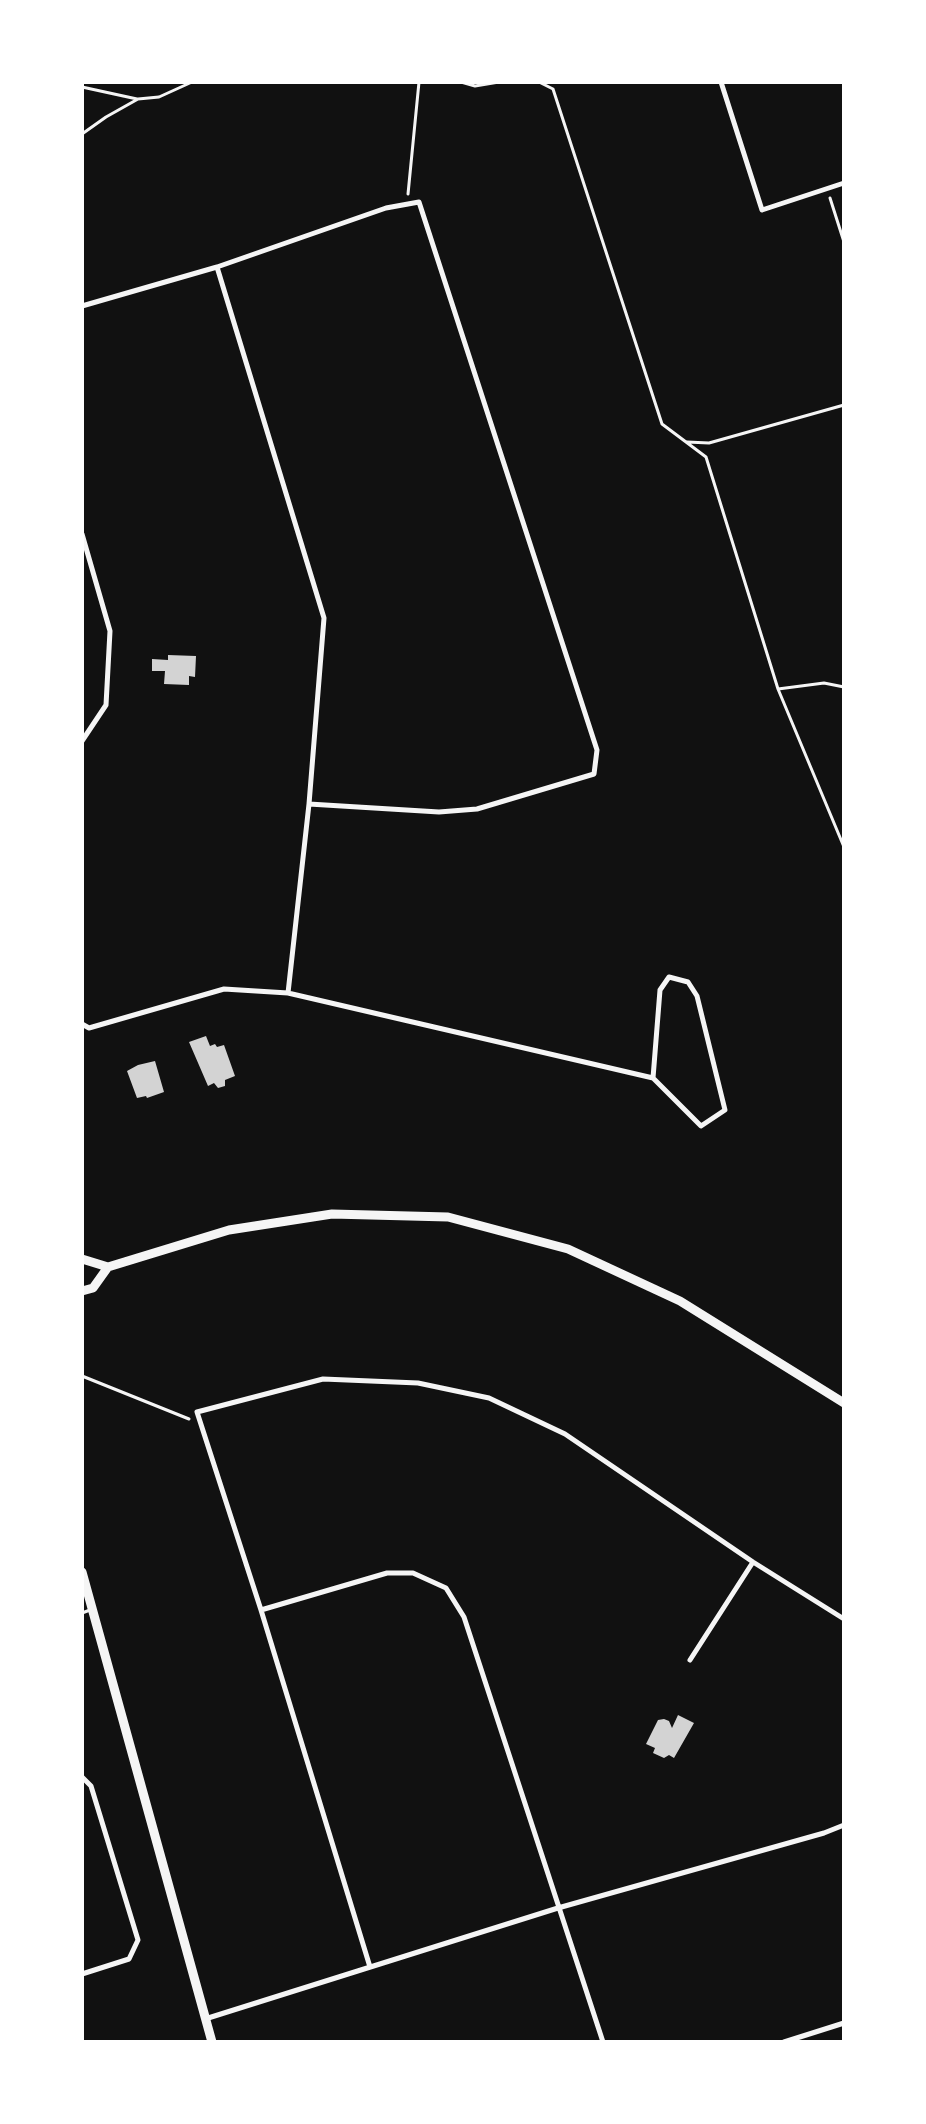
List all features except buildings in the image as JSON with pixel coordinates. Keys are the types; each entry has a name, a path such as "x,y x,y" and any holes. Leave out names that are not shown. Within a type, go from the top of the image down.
{"main road":[{"path":"82,1259 108,1267 229,1230 332,1214 448,1217 568,1249 680,1302 844,1403"},
{"path":"82,1291 93,1288 108,1267"},
{"path":"82,1572 212,2042"}],"street":[{"path":"722,82 762,210 844,183"},
{"path":"82,306 216,268 386,208 419,202 597,750 594,774 477,809 439,812 309,804"},
{"path":"216,268 324,618 309,804 288,993"},
{"path":"82,534 110,631 106,705 82,741"},
{"path":"82,555 89,553"},
{"path":"82,1024 89,1028 224,989 288,993 653,1078 701,1126 725,1110 697,996 688,982 669,976 660,990 653,1078"},
{"path":"370,1967 261,1610 203,1424 197,1412 324,1380 418,1383 489,1398 565,1434 753,1562 844,1618"},
{"path":"690,1660 753,1562"},
{"path":"261,1610 387,1573 413,1573 446,1588 464,1617 603,2042"},
{"path":"82,1777 91,1786 138,1940 129,1959 82,1974"},
{"path":"205,2019 558,1908 824,1833 844,1825"},
{"path":"784,2042 844,2023"}],"lane":[{"path":"82,1613 93,1609"}],"path":[{"path":"82,87 138,99 159,97 192,82"},
{"path":"407,203 419,82"},
{"path":"461,82 475,86 499,82"},
{"path":"539,82 553,89 662,424 706,457 778,689 844,847"},
{"path":"82,134 106,117 138,99"},
{"path":"827,188 844,242"},
{"path":"686,442 709,444 844,405"},
{"path":"778,689 824,683 844,687"},
{"path":"82,1376 203,1424"}]}
